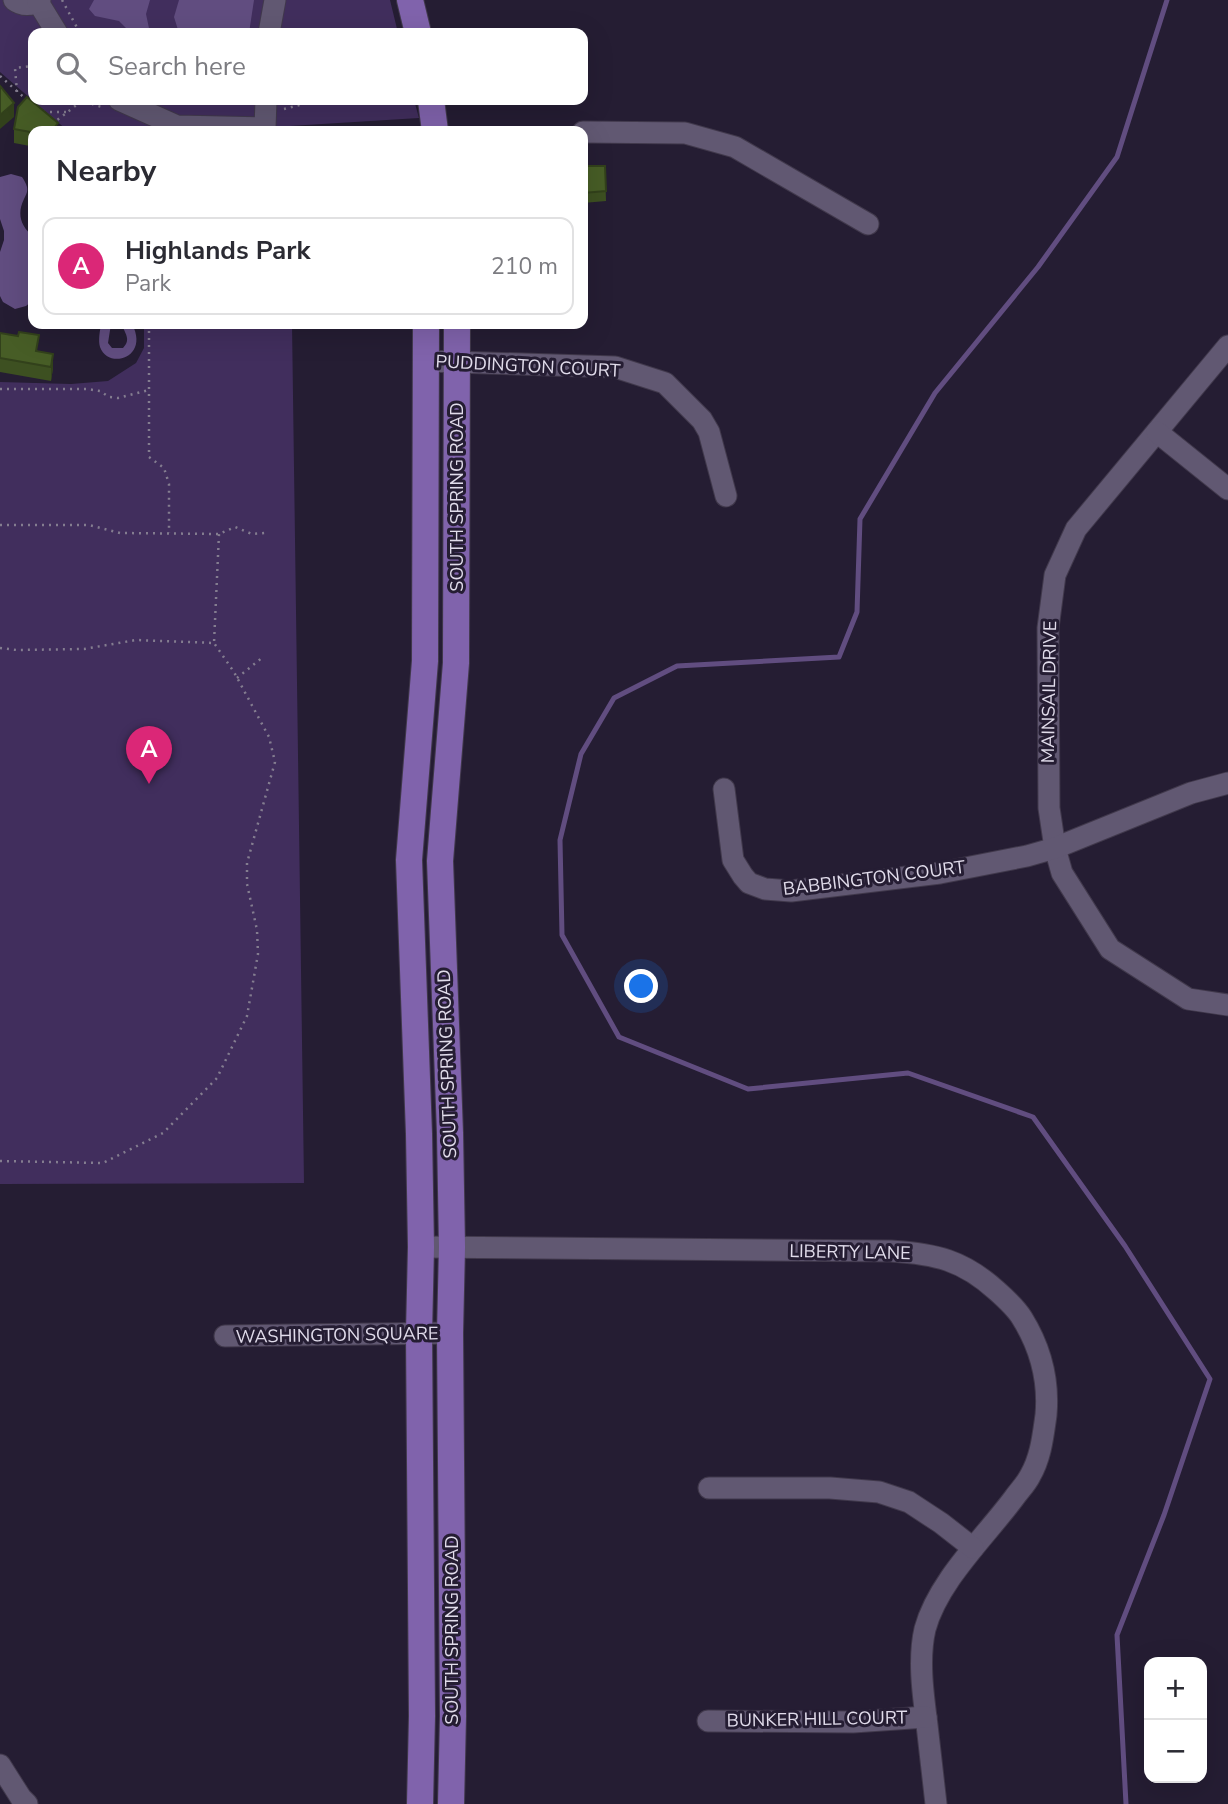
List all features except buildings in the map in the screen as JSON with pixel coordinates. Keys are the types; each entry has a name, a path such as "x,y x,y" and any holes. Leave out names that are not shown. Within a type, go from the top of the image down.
{"main road":[{"path":"410,0 417,28"},
{"path":"432,105 434,126"},
{"name":"SOUTH SPRING ROAD","path":"420,1804 421,1247 409,860 425,661 426,329"},
{"name":"SOUTH SPRING ROAD","path":"451,1804 452,1247 440,861 456,663 457,329"},
{"path":"421,1583 452,1582"}],"street":[{"path":"14,0 25,5 39,1 54,28"},
{"path":"270,28 275,0"},
{"path":"130,105 177,126"},
{"path":"265,126 266,105"},
{"path":"588,132 685,133 735,148 868,223"},
{"name":"MAINSAIL DRIVE","path":"1228,346 1076,529 1055,575 1048,628 1049,808 1062,873 1110,949 1188,999 1228,1004"},
{"name":"PUDDINGTON COURT","path":"425,361 615,367 665,383 702,420 709,432 726,496"},
{"path":"1157,432 1228,489"},
{"name":"BABBINGTON COURT","path":"724,789 733,860 743,890 791,891 940,873 1027,856 1055,848 1191,793 1228,783"},
{"name":"LIBERTY LANE","path":"421,1247 914,1252 964,1266 1007,1300 1035,1340 1048,1398 1043,1438 1029,1477 961,1563 934,1605 925,1630 923,1689 936,1804"},
{"name":"WASHINGTON SQUARE","path":"225,1336 450,1334"},
{"path":"709,1488 830,1488 879,1492 909,1502 941,1522 973,1548"},
{"name":"BUNKER HILL COURT","path":"708,1721 853,1722 926,1717"},
{"path":"0,1765 20,1802"}],"path":[{"path":"62,0 77,28"},
{"path":"17,92 15,68 28,67"},
{"path":"0,76 28,101"},
{"path":"49,126 77,105"},
{"path":"269,105 278,111 301,105"},
{"path":"41,112 68,112"},
{"path":"149,329 149,457 164,468 169,484 169,533"},
{"path":"0,389 87,389 118,398 149,390"},
{"path":"0,525 89,525 120,533 219,534 235,527 252,534 265,533"},
{"path":"0,1161 103,1164 163,1133 217,1078 247,1016 258,954 257,930 247,884 247,863 275,762 269,737 237,678 214,643 219,534"},
{"path":"0,648 84,649 136,640 214,643"},
{"path":"237,678 263,657"}],"shaded area":[{"path":"0,0 390,0 397,28 28,28 28,96 0,72"},
{"path":"94,0 150,0 146,14 149,28 126,28 119,21 95,16 89,9"},
{"path":"179,0 254,0 250,28 177,28 174,17"},
{"path":"38,105 415,105 419,118 290,126 62,126"},
{"path":"11,174 22,177 27,186 20,214 28,231 28,304 15,309 3,302 0,296 0,252 4,231 0,219 0,177"},
{"path":"100,329 110,329 108,343 112,348 123,348 127,339 124,329 134,329 136,345 126,357 111,358 104,354 100,347"},
{"path":"144,329 292,329 304,1183 0,1184 0,382 71,384 108,381 136,363 144,348"}],"waterway":[{"path":"1126,1804 1117,1635 1164,1515 1210,1379 1125,1246 1033,1117 908,1073 748,1089 619,1037 562,935 560,840 581,754 614,698 677,666 839,657 857,612 860,519 935,393 1038,267 1117,157 1167,0"}],"place":[{"name":"Highlands Park","path":"149,784"}]}
